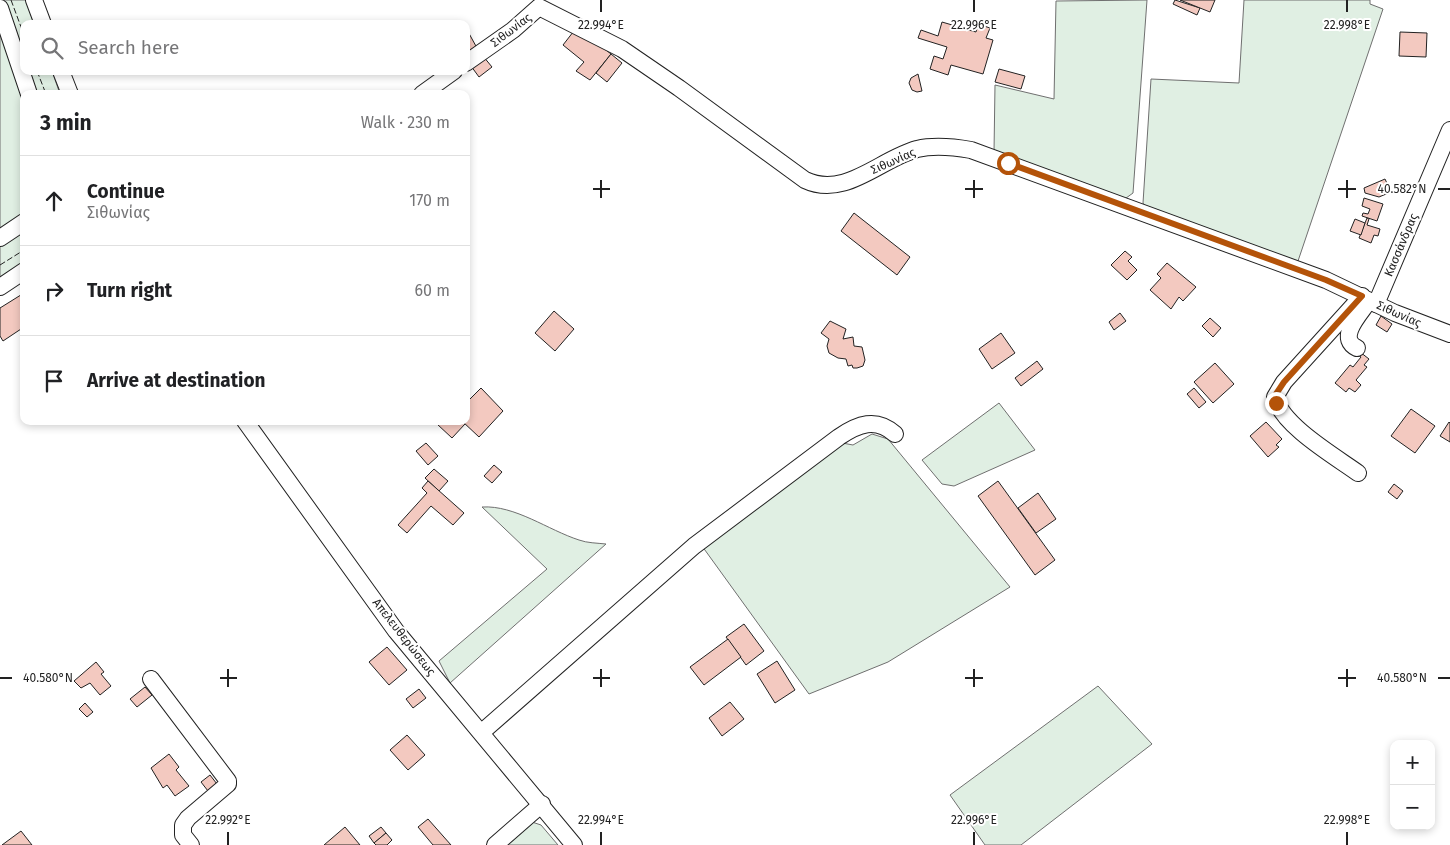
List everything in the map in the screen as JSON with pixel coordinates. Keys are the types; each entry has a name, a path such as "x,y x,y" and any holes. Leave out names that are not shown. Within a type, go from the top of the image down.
{"street":[{"path":"34,0 41,20"},
{"name":"Σιθωνίας","path":"470,60 514,30 533,3 622,50 679,88 805,180 816,186 830,187 842,184 899,156 918,149 944,147 971,150 1326,280 1450,334"},
{"path":"0,8 7,56 27,90"},
{"path":"63,75 68,90"},
{"path":"428,90 448,75"},
{"name":"Κασσάνδρας","path":"1369,300 1450,130"},
{"path":"0,238 20,225"},
{"path":"0,287 20,274"},
{"path":"1357,348 1350,341 1349,332 1369,300"},
{"path":"1358,473 1292,423 1279,408 1275,397 1284,382 1369,300"},
{"path":"482,732 694,546 839,437 853,427 870,423 882,425 895,434"},
{"name":"Απελευθερώσεως","path":"248,425 396,631 542,804 574,845"},
{"path":"152,679 228,780 228,784 185,822 182,835"},
{"path":"495,845 542,804"}],"green space":[{"path":"0,0 26,0 33,20 20,20 20,75 53,75 59,90 20,90 20,266 0,279"},
{"path":"1147,0 1133,193 1122,201 994,152 995,85 1054,99 1056,1"},
{"path":"1244,0 1370,0 1370,4 1383,9 1297,264 1146,209 1143,203 1151,79 1239,83"},
{"path":"999,403 1035,450 954,486 942,484 922,460"},
{"path":"872,434 888,439 1010,587 888,662 809,694 702,546 837,442 853,445"},
{"path":"482,507 507,510 567,536 579,540 606,544 450,683 439,661 547,569"},
{"path":"1098,686 1152,744 1021,845 985,845 950,795"},
{"path":"532,822 541,825 558,845 501,845"}],"building":[{"path":"1175,0 1200,8 1197,15 1173,4"},
{"path":"1180,0 1215,0 1210,12"},
{"path":"942,22 976,32 978,24 990,28 986,38 993,40 983,74 951,65 948,75 930,69 934,56 943,59 947,47 918,38 921,30 938,36"},
{"path":"577,27 611,54 590,80 576,71 584,62 563,45"},
{"path":"1400,32 1427,33 1426,57 1399,56"},
{"path":"470,35 477,48 470,51"},
{"path":"611,54 622,63 607,82 596,73"},
{"path":"483,56 492,67 479,77 471,66"},
{"path":"999,69 1025,76 1021,89 995,82"},
{"path":"918,74 922,91 917,92 912,90 909,83 911,78"},
{"path":"1385,179 1391,192 1379,197 1365,193 1364,188"},
{"path":"1364,198 1383,204 1377,221 1362,216 1363,213 1368,214 1370,209 1362,206"},
{"path":"854,213 910,257 897,275 841,231"},
{"path":"1367,218 1369,219 1367,225 1380,229 1378,236 1374,235 1371,243 1359,238"},
{"path":"1355,219 1365,223 1361,235 1350,231"},
{"path":"1125,251 1132,257 1128,261 1137,270 1127,280 1111,265"},
{"path":"1167,263 1196,287 1183,301 1179,297 1171,309 1150,290 1161,278 1157,274"},
{"path":"20,296 20,330 3,341 0,336 0,308"},
{"path":"554,311 574,329 555,351 535,333"},
{"path":"1120,313 1126,321 1114,330 1109,322"},
{"path":"1381,316 1392,324 1387,332 1376,325"},
{"path":"1210,318 1221,328 1213,337 1202,326"},
{"path":"830,321 846,329 843,339 853,337 854,346 862,347 865,360 863,366 853,368 852,365 848,366 846,359 838,358 829,353 827,346 829,339 821,333"},
{"path":"1001,333 1015,353 992,369 979,349"},
{"path":"1360,352 1369,359 1364,365 1367,367 1356,380 1361,385 1355,392 1349,388 1346,392 1335,383 1350,365 1353,367 1361,357 1358,355"},
{"path":"1037,361 1043,369 1021,386 1015,378"},
{"path":"1215,363 1234,384 1213,403 1194,382"},
{"path":"481,388 503,411 479,437 466,425 470,425 470,399"},
{"path":"1194,388 1206,402 1199,408 1187,394"},
{"path":"1411,409 1435,426 1415,453 1391,436"},
{"path":"1266,422 1282,439 1276,445 1279,447 1268,457 1250,436"},
{"path":"1450,423 1450,442 1440,436"},
{"path":"438,425 464,425 452,438"},
{"path":"426,443 438,456 428,465 416,451"},
{"path":"494,465 502,472 492,483 484,476"},
{"path":"434,469 448,481 439,491 425,478"},
{"path":"428,481 464,513 453,525 431,506 407,533 398,525 427,493 422,488"},
{"path":"998,481 1055,560 1035,575 978,496"},
{"path":"1394,484 1403,491 1397,499 1388,492"},
{"path":"1038,493 1056,519 1036,533 1018,508"},
{"path":"744,624 764,651 746,665 726,637"},
{"path":"728,639 741,657 704,685 690,667"},
{"path":"387,647 407,670 389,685 369,662"},
{"path":"777,661 795,690 775,703 757,674"},
{"path":"96,662 104,672 101,674 111,686 100,695 90,683 81,688 74,681"},
{"path":"145,687 152,695 137,707 130,699"},
{"path":"419,689 426,698 413,708 406,699"},
{"path":"730,702 744,719 722,736 709,718"},
{"path":"85,703 93,712 87,717 79,709"},
{"path":"407,735 425,755 408,770 390,750"},
{"path":"169,754 179,767 176,770 189,786 175,796 167,785 163,788 151,768"},
{"path":"210,775 217,784 208,791 201,782"},
{"path":"428,819 451,845 433,845 418,827"},
{"path":"345,827 360,845 324,845"},
{"path":"381,827 386,833 374,843 369,836"},
{"path":"21,831 32,845 2,845"},
{"path":"386,833 392,840 387,845 376,845 374,843"}],"fence":[{"path":"11,0 20,24"},
{"path":"39,75 44,90"},
{"path":"0,265 20,252"}],"route":[{"path":"1008,163 1085,193 1326,280 1362,296 1284,382 1276,392 1276,403"}]}
